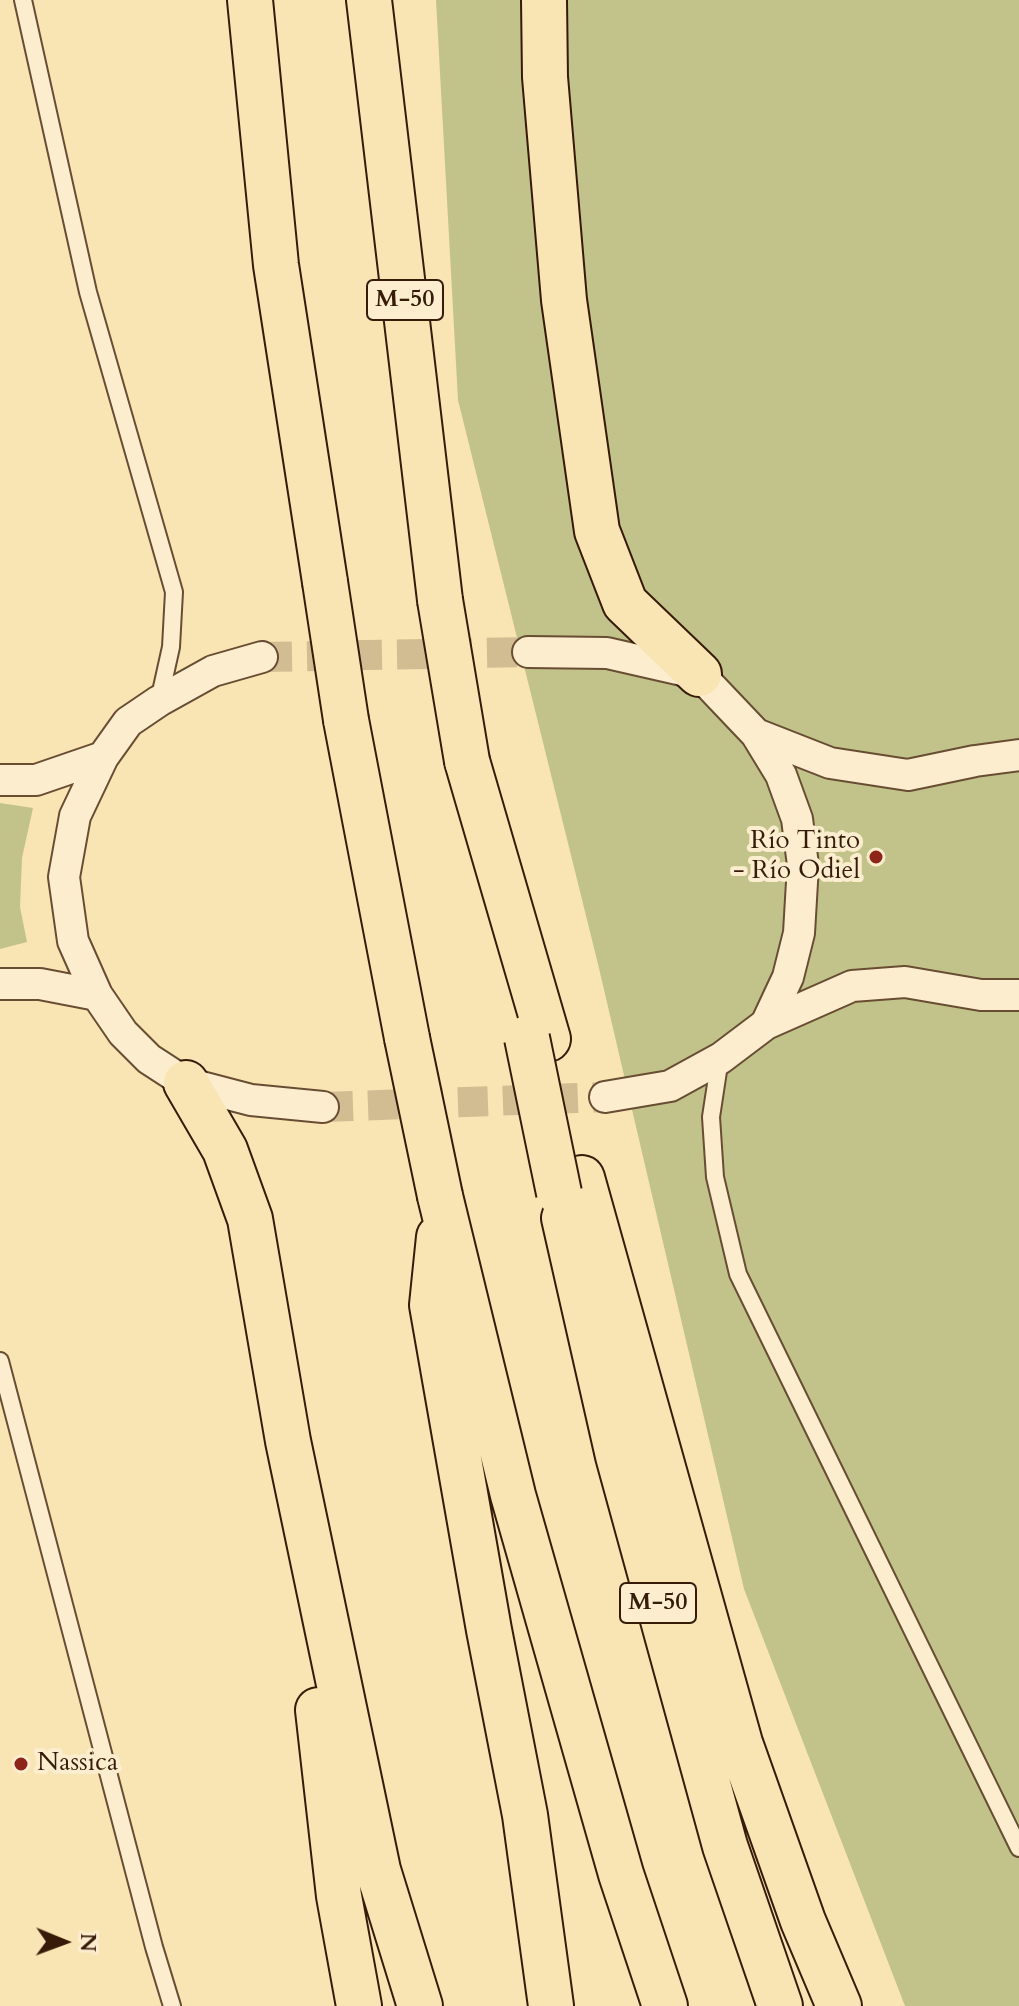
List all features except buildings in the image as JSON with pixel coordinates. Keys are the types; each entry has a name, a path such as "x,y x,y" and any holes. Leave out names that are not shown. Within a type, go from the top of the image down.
{"highway":[{"path":"250,0 276,265 349,735 441,1201 518,1511 621,1874 665,2006"},
{"name":"M-50","path":"369,0 440,600 467,761 570,1186 618,1456 725,1846 780,2006"},
{"path":"544,0 545,77 564,300 597,531 625,603 699,674"},
{"path":"186,1083 225,1150 250,1219 288,1441 378,1870 420,2006"},
{"path":"570,1186 740,1743 803,1921 839,2006"},
{"path":"441,1201 432,1305 525,1815 551,2006"},
{"path":"288,1441 339,1896 359,2006"},
{"path":"525,1815 574,2006"}],"street":[{"path":"528,652 607,653 699,674 756,734 781,775 797,819 803,865 799,933 788,977 766,1024"},
{"path":"262,657 213,671 128,722 103,757 75,816 64,877 73,941 97,995 123,1033 149,1059 186,1083 251,1100 323,1107"},
{"path":"756,734 830,763 908,775 1019,755"},
{"path":"0,780 36,780 103,757"},
{"path":"605,1097 670,1086 721,1058 766,1024 852,986 905,982 981,995 1019,995"},
{"path":"0,984 40,984 97,995"}],"lane":[{"path":"23,0 88,292 174,592 171,647 159,701"},
{"path":"721,1058 711,1117 715,1177 738,1274 1019,1848"},
{"path":"0,1361 172,2006"}],"green space":[{"path":"436,0 1019,0 1019,2006 905,2006 744,1589 598,964 458,400"},
{"path":"0,803 33,808 22,858 20,907 27,942 0,949"}],"tunnel":[{"path":"262,657 528,652"},
{"path":"323,1107 605,1097"}],"place":[{"name":"Río Tinto - Río Odiel","path":"876,857"},
{"name":"Nassica","path":"21,1764"}]}
